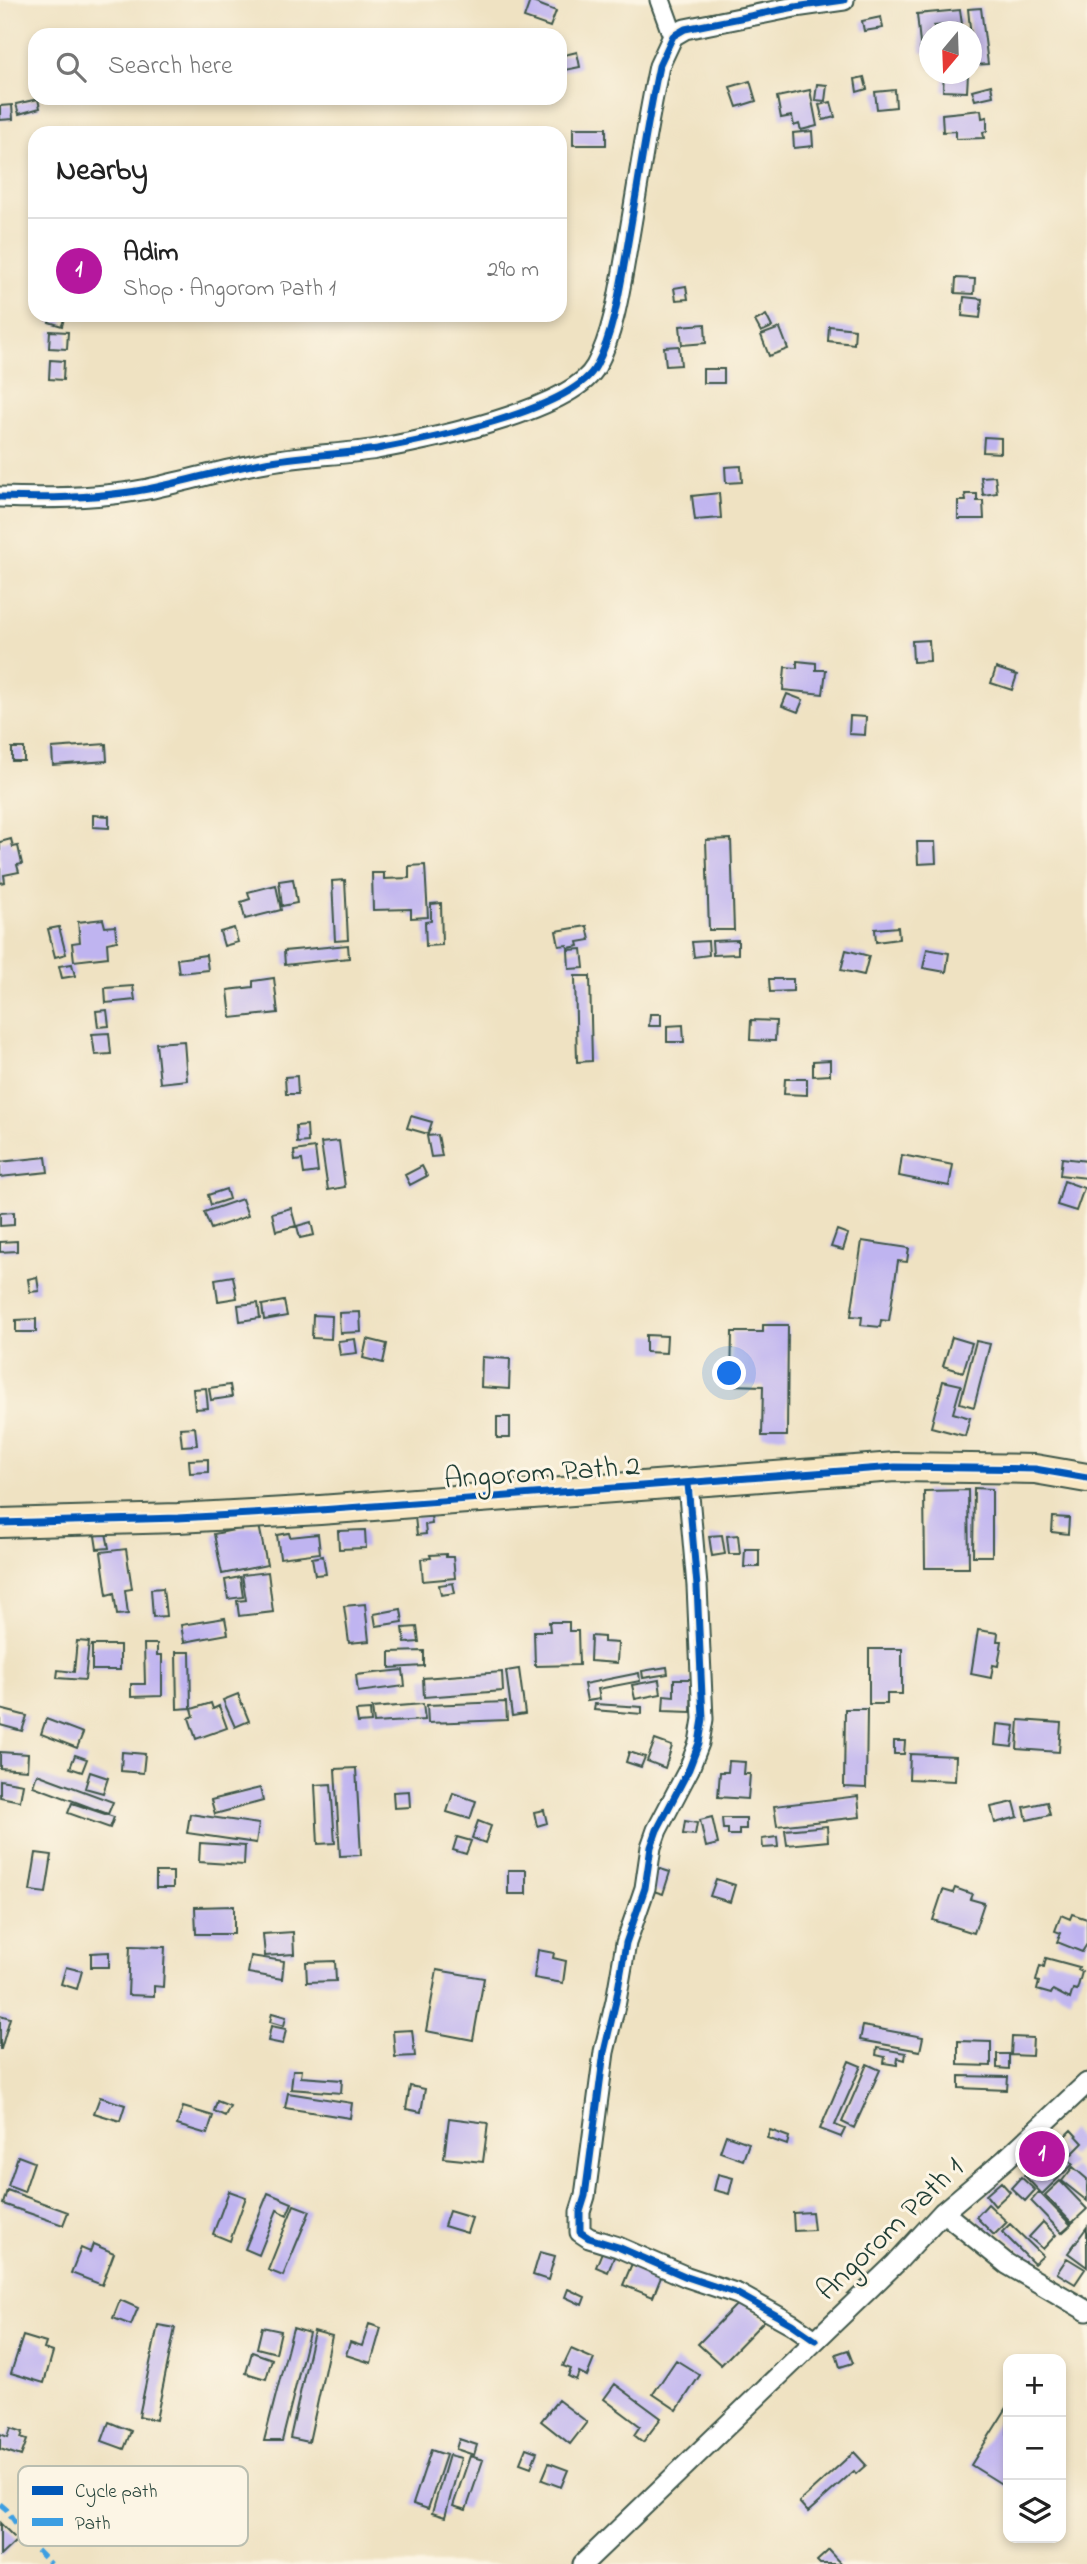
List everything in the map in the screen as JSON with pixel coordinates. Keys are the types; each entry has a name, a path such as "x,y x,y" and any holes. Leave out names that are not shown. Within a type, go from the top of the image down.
{"street":[{"path":"660,0 673,36"},
{"path":"0,497 88,496 145,489 262,463 375,449 514,416 572,389 595,368 606,337 619,291 659,66 673,36 685,29 844,0"},
{"name":"Angorom Path 2","path":"0,1523 178,1518 320,1510 895,1467 1035,1469 1087,1478"},
{"path":"688,1484 698,1586 703,1719 699,1743 689,1769 657,1830 645,1888 626,1943 604,2052 585,2196 578,2225 580,2232 589,2238 738,2294 815,2340"},
{"name":"Angorom Path 1","path":"583,2564 896,2263 943,2212 1006,2159 1087,2083"},
{"path":"943,2212 1007,2264 1087,2311"}],"building":[{"path":"530,1 556,11 550,27 524,18"},
{"path":"981,8 988,64 982,64 982,21 969,21 968,9"},
{"path":"960,10 962,21 919,21 919,34 917,14"},
{"path":"881,17 883,28 864,31 862,21"},
{"path":"577,52 580,67 567,70 567,54"},
{"path":"864,77 867,89 857,92 855,79"},
{"path":"750,81 756,101 737,107 730,87"},
{"path":"817,84 827,85 825,101 815,100"},
{"path":"943,84 967,84 967,92 943,91"},
{"path":"991,85 993,96 975,100 972,90"},
{"path":"810,90 817,126 801,130 799,124 794,126 792,116 781,118 777,97"},
{"path":"895,90 896,107 877,109 875,92"},
{"path":"28,101 28,105 39,105 40,108 19,114 16,104"},
{"path":"831,102 835,117 823,120 819,105"},
{"path":"12,105 13,119 0,120 0,106"},
{"path":"981,110 982,118 987,117 984,138 956,139 956,131 943,132 942,114"},
{"path":"573,128 606,128 606,145 573,145"},
{"path":"812,131 813,146 794,148 793,133"},
{"path":"956,278 975,279 974,294 955,293"},
{"path":"686,286 688,299 676,300 674,288"},
{"path":"964,297 982,299 980,318 962,316"},
{"path":"766,315 772,327 761,332 755,321"},
{"path":"705,324 706,343 682,345 680,326"},
{"path":"829,326 855,329 854,344 828,341"},
{"path":"780,328 788,349 769,356 761,335"},
{"path":"50,331 68,332 67,349 49,348"},
{"path":"679,346 681,365 666,366 664,347"},
{"path":"50,360 64,361 63,380 49,379"},
{"path":"703,369 724,369 724,383 703,383"},
{"path":"984,437 1001,438 1001,453 983,452"},
{"path":"741,466 742,482 726,483 725,467"},
{"path":"995,476 997,493 983,495 981,477"},
{"path":"719,493 721,518 695,520 692,496"},
{"path":"965,494 977,494 977,501 983,501 984,519 958,519 958,501 966,501"},
{"path":"929,640 930,661 913,662 912,641"},
{"path":"797,661 816,663 816,670 826,670 823,694 783,690 785,667 797,668"},
{"path":"996,668 1017,675 1012,690 991,683"},
{"path":"787,694 803,700 798,712 782,706"},
{"path":"850,716 866,717 865,735 849,734"},
{"path":"106,744 107,761 53,765 52,748"},
{"path":"12,748 24,748 24,761 12,761"},
{"path":"93,815 109,816 109,828 93,827"},
{"path":"11,839 13,847 18,846 22,864 17,865 19,872 4,875 5,882 0,883 0,842"},
{"path":"731,839 734,930 709,930 706,840"},
{"path":"917,842 935,842 936,863 918,864"},
{"path":"425,865 428,917 411,918 411,909 373,910 372,873 384,873 384,879 409,878 409,866"},
{"path":"293,879 297,903 282,906 279,881"},
{"path":"345,880 348,940 335,941 332,881"},
{"path":"276,885 281,910 245,919 241,902 250,899 248,892"},
{"path":"441,903 442,945 426,946 425,922 431,921 431,904"},
{"path":"103,919 105,927 115,926 117,941 107,943 108,957 74,961 72,943 80,942 78,922"},
{"path":"587,926 590,940 578,942 579,946 559,946 556,931"},
{"path":"59,927 66,954 55,957 48,929"},
{"path":"898,927 899,939 876,942 875,929"},
{"path":"234,928 238,942 224,946 220,932"},
{"path":"738,940 738,954 713,955 712,941"},
{"path":"708,941 709,955 694,957 692,942"},
{"path":"348,945 349,958 285,965 284,951"},
{"path":"582,949 584,968 569,969 568,950"},
{"path":"927,949 949,953 946,972 923,968"},
{"path":"846,950 869,956 864,975 841,970"},
{"path":"206,955 208,970 179,973 177,959"},
{"path":"72,964 75,976 62,978 59,966"},
{"path":"575,976 590,976 592,1061 577,1062"},
{"path":"274,978 278,1013 231,1018 228,990 253,987 253,981"},
{"path":"769,979 793,979 793,991 770,992"},
{"path":"133,986 135,1000 106,1003 105,988"},
{"path":"107,1010 109,1026 98,1027 96,1011"},
{"path":"650,1014 661,1014 661,1026 649,1026"},
{"path":"751,1020 776,1021 775,1041 750,1040"},
{"path":"683,1025 684,1042 667,1042 667,1026"},
{"path":"109,1033 111,1054 95,1055 92,1034"},
{"path":"184,1041 187,1080 160,1083 156,1043"},
{"path":"830,1060 830,1075 813,1076 813,1061"},
{"path":"297,1076 298,1094 286,1094 285,1077"},
{"path":"785,1079 807,1079 807,1095 784,1094"},
{"path":"411,1116 432,1122 428,1134 407,1128"},
{"path":"307,1125 308,1142 297,1143 296,1126"},
{"path":"438,1135 442,1156 431,1157 427,1136"},
{"path":"339,1141 345,1187 328,1190 321,1143"},
{"path":"315,1148 318,1172 304,1174 302,1160 295,1161 294,1151"},
{"path":"902,1155 953,1165 949,1186 899,1176"},
{"path":"46,1157 48,1172 0,1177 0,1162"},
{"path":"1062,1158 1087,1161 1087,1178 1060,1175"},
{"path":"422,1166 427,1176 410,1185 405,1175"},
{"path":"1064,1181 1084,1188 1076,1211 1057,1205"},
{"path":"226,1189 229,1199 211,1205 208,1195"},
{"path":"242,1199 248,1216 211,1229 204,1212"},
{"path":"291,1208 296,1226 276,1231 272,1213"},
{"path":"14,1212 14,1225 0,1226 0,1213"},
{"path":"311,1222 314,1235 300,1238 297,1226"},
{"path":"837,1230 848,1234 843,1250 831,1247"},
{"path":"17,1241 17,1251 0,1252 0,1242"},
{"path":"862,1241 909,1248 907,1262 898,1261 889,1321 881,1320 880,1327 861,1325 862,1317 851,1316"},
{"path":"233,1276 237,1298 218,1301 215,1279"},
{"path":"37,1277 39,1291 30,1292 28,1279"},
{"path":"284,1301 287,1316 264,1320 262,1305"},
{"path":"258,1303 260,1318 240,1321 238,1305"},
{"path":"360,1312 361,1332 340,1333 339,1313"},
{"path":"313,1315 332,1316 331,1339 312,1338"},
{"path":"36,1319 36,1332 16,1332 16,1320"},
{"path":"763,1325 788,1325 787,1436 762,1436 763,1386 731,1385 732,1332 763,1332"},
{"path":"646,1335 667,1336 666,1353 646,1352"},
{"path":"952,1337 972,1343 963,1372 943,1366"},
{"path":"355,1339 357,1353 340,1355 338,1341"},
{"path":"367,1339 387,1344 383,1363 363,1358"},
{"path":"976,1341 990,1344 974,1407 960,1403"},
{"path":"482,1357 510,1359 509,1389 481,1387"},
{"path":"943,1381 961,1385 953,1413 970,1418 965,1436 931,1427"},
{"path":"230,1385 232,1397 211,1400 209,1388"},
{"path":"206,1388 208,1408 195,1409 193,1389"},
{"path":"497,1417 510,1417 510,1438 497,1438"},
{"path":"195,1427 197,1445 182,1446 180,1428"},
{"path":"208,1459 208,1472 190,1473 189,1460"},
{"path":"974,1488 992,1489 992,1556 973,1556"},
{"path":"968,1490 969,1568 925,1568 924,1491"},
{"path":"431,1516 432,1524 425,1525 426,1534 417,1535 415,1517"},
{"path":"1053,1517 1069,1518 1068,1534 1052,1532"},
{"path":"259,1525 267,1565 222,1574 214,1534"},
{"path":"365,1530 366,1548 339,1549 338,1531"},
{"path":"106,1533 109,1548 97,1549 95,1536"},
{"path":"289,1533 290,1537 318,1534 320,1553 280,1558 277,1535"},
{"path":"722,1535 725,1554 712,1556 709,1536"},
{"path":"738,1535 740,1554 729,1554 727,1536"},
{"path":"126,1549 132,1589 125,1590 128,1614 117,1615 114,1593 107,1595 101,1552"},
{"path":"745,1549 759,1549 759,1567 744,1567"},
{"path":"446,1554 446,1557 453,1557 455,1578 423,1581 421,1559 431,1558 430,1555"},
{"path":"323,1556 326,1574 315,1575 312,1558"},
{"path":"268,1572 273,1612 239,1616 237,1601 246,1600 242,1575"},
{"path":"240,1577 243,1597 228,1599 225,1580"},
{"path":"453,1583 455,1593 441,1595 439,1585"},
{"path":"163,1588 166,1616 153,1617 151,1589"},
{"path":"365,1604 369,1641 349,1643 344,1606"},
{"path":"401,1609 403,1622 376,1626 374,1614"},
{"path":"225,1618 228,1634 184,1642 181,1625"},
{"path":"549,1622 569,1622 569,1631 578,1631 579,1665 535,1666 534,1631 550,1631"},
{"path":"417,1627 419,1642 405,1643 403,1628"},
{"path":"978,1630 998,1633 997,1641 1002,1641 998,1666 993,1665 991,1678 971,1674"},
{"path":"591,1636 604,1637 604,1642 618,1643 617,1663 590,1661"},
{"path":"77,1641 89,1642 85,1680 57,1678 58,1670 74,1672"},
{"path":"144,1644 157,1644 157,1655 162,1655 162,1696 131,1697 131,1684 145,1684"},
{"path":"92,1645 120,1645 120,1670 92,1670"},
{"path":"869,1649 902,1649 902,1694 887,1694 887,1704 869,1704"},
{"path":"424,1651 424,1666 390,1668 390,1652"},
{"path":"176,1652 190,1652 191,1708 177,1709"},
{"path":"667,1667 668,1674 643,1678 642,1671"},
{"path":"519,1669 525,1714 512,1716 506,1671"},
{"path":"403,1670 405,1686 358,1692 356,1675"},
{"path":"502,1672 503,1691 424,1697 423,1678"},
{"path":"639,1673 640,1681 598,1689 600,1699 587,1701 584,1684"},
{"path":"674,1679 692,1679 691,1712 663,1711 664,1695 674,1696"},
{"path":"659,1680 661,1694 635,1699 632,1685"},
{"path":"238,1694 249,1721 235,1727 223,1700"},
{"path":"506,1702 507,1720 428,1723 427,1705"},
{"path":"211,1703 213,1709 219,1706 227,1728 196,1739 189,1718 194,1716 192,1709"},
{"path":"423,1704 425,1720 374,1723 372,1708"},
{"path":"595,1704 642,1707 642,1714 594,1710"},
{"path":"0,1709 27,1716 22,1731 0,1725"},
{"path":"845,1709 867,1709 866,1788 844,1787"},
{"path":"370,1710 371,1722 358,1723 356,1711"},
{"path":"46,1719 83,1733 77,1748 41,1734"},
{"path":"1019,1720 1061,1723 1059,1752 1017,1749"},
{"path":"997,1724 1015,1726 1012,1747 995,1745"},
{"path":"655,1740 672,1746 665,1768 647,1761"},
{"path":"894,1741 905,1741 904,1754 894,1754"},
{"path":"0,1752 28,1754 27,1770 0,1768"},
{"path":"122,1752 145,1754 143,1773 121,1771"},
{"path":"629,1752 645,1757 641,1767 626,1762"},
{"path":"910,1754 956,1756 955,1781 909,1779"},
{"path":"75,1755 87,1759 82,1772 70,1768"},
{"path":"729,1761 745,1762 744,1774 750,1774 748,1799 718,1797 720,1772 728,1772"},
{"path":"356,1768 361,1855 340,1856 335,1769"},
{"path":"90,1772 108,1778 103,1793 85,1788"},
{"path":"37,1774 113,1802 108,1814 33,1786"},
{"path":"0,1780 23,1784 20,1801 0,1797"},
{"path":"331,1784 335,1843 318,1844 315,1785"},
{"path":"260,1788 263,1801 215,1814 211,1800"},
{"path":"409,1791 410,1807 394,1808 393,1792"},
{"path":"453,1793 476,1801 470,1819 447,1812"},
{"path":"858,1796 860,1817 777,1826 774,1806"},
{"path":"1014,1802 1018,1817 995,1823 991,1807"},
{"path":"1047,1802 1050,1815 1027,1820 1024,1807"},
{"path":"72,1803 114,1817 110,1828 68,1813"},
{"path":"544,1810 547,1823 537,1826 534,1812"},
{"path":"190,1814 259,1824 256,1843 187,1833"},
{"path":"712,1817 718,1844 706,1847 700,1820"},
{"path":"722,1818 746,1818 746,1829 739,1829 739,1835 728,1835 728,1829 723,1829"},
{"path":"478,1821 491,1826 485,1843 472,1838"},
{"path":"685,1821 697,1823 695,1835 683,1834"},
{"path":"827,1826 828,1841 787,1845 785,1830"},
{"path":"457,1837 471,1841 466,1854 453,1850"},
{"path":"777,1837 778,1847 763,1848 762,1839"},
{"path":"200,1843 245,1846 244,1865 199,1862"},
{"path":"36,1853 52,1855 46,1893 30,1891"},
{"path":"654,1867 670,1872 663,1894 647,1889"},
{"path":"508,1870 526,1870 526,1894 508,1894"},
{"path":"156,1872 173,1872 173,1888 156,1888"},
{"path":"716,1879 735,1885 730,1902 710,1896"},
{"path":"955,1888 972,1894 970,1899 984,1903 974,1933 933,1920 943,1890 953,1893"},
{"path":"234,1906 234,1934 196,1934 195,1907"},
{"path":"1072,1914 1087,1919 1087,1944 1082,1952 1057,1942 1061,1933 1055,1931 1061,1915 1070,1919"},
{"path":"293,1932 294,1954 265,1956 263,1934"},
{"path":"130,1946 165,1947 163,1987 154,1986 154,1996 128,1995"},
{"path":"538,1950 554,1953 553,1958 566,1961 563,1983 534,1978"},
{"path":"109,1952 109,1967 91,1967 91,1953"},
{"path":"251,1956 284,1961 282,1979 248,1973"},
{"path":"1046,1958 1079,1967 1078,1970 1082,1972 1077,1990 1073,1989 1070,1999 1053,1990 1051,1994 1037,1990 1039,1982 1036,1981 1040,1966 1044,1967"},
{"path":"335,1961 336,1981 307,1982 306,1962"},
{"path":"66,1967 82,1971 77,1989 61,1984"},
{"path":"437,1970 484,1978 473,2040 426,2031"},
{"path":"272,2013 286,2017 284,2026 270,2022"},
{"path":"0,2015 10,2018 1,2049 0,2049"},
{"path":"271,2026 286,2029 283,2044 268,2041"},
{"path":"863,2026 923,2037 920,2051 860,2040"},
{"path":"412,2030 415,2056 395,2057 393,2031"},
{"path":"1012,2037 1033,2038 1032,2056 1011,2055"},
{"path":"958,2041 991,2042 991,2066 958,2065"},
{"path":"877,2048 906,2053 905,2060 898,2058 897,2065 884,2063 885,2057 876,2055"},
{"path":"997,2054 1009,2054 1009,2069 997,2068"},
{"path":"849,2061 861,2066 835,2125 845,2129 841,2137 820,2129"},
{"path":"867,2064 880,2070 854,2128 842,2122"},
{"path":"293,2070 302,2070 301,2077 342,2080 341,2093 291,2089"},
{"path":"959,2076 1008,2077 1007,2090 959,2088"},
{"path":"410,2086 425,2089 421,2112 406,2109"},
{"path":"288,2093 352,2103 350,2118 285,2108"},
{"path":"100,2097 125,2105 120,2121 94,2113"},
{"path":"217,2101 230,2106 225,2116 214,2111"},
{"path":"183,2107 213,2116 207,2134 177,2125"},
{"path":"449,2118 488,2123 483,2162 444,2158"},
{"path":"770,2130 789,2137 787,2145 767,2138"},
{"path":"1071,2130 1083,2143 1070,2156 1058,2143"},
{"path":"726,2135 749,2143 743,2160 720,2152"},
{"path":"1055,2145 1073,2164 1042,2194 1024,2175"},
{"path":"18,2156 34,2162 24,2192 8,2186"},
{"path":"1073,2167 1087,2179 1087,2201 1062,2181"},
{"path":"718,2174 733,2178 729,2194 714,2190"},
{"path":"1021,2177 1035,2190 1025,2201 1011,2188"},
{"path":"1060,2181 1087,2209 1072,2223 1045,2195"},
{"path":"1001,2182 1010,2192 995,2206 986,2195"},
{"path":"7,2190 68,2212 63,2225 3,2204"},
{"path":"229,2191 246,2197 230,2241 213,2234"},
{"path":"1039,2192 1071,2225 1062,2233 1031,2201"},
{"path":"268,2193 292,2203 287,2215 277,2210 259,2255 245,2249"},
{"path":"988,2204 1007,2222 994,2235 976,2217"},
{"path":"294,2205 310,2211 283,2276 268,2270"},
{"path":"449,2211 472,2218 467,2233 444,2226"},
{"path":"812,2212 814,2230 794,2231 793,2213"},
{"path":"1043,2222 1056,2235 1043,2249 1029,2237"},
{"path":"1010,2224 1043,2256 1034,2264 1002,2232"},
{"path":"1087,2227 1087,2267 1068,2253"},
{"path":"93,2244 114,2253 102,2285 71,2273 81,2248 90,2252"},
{"path":"604,2247 616,2252 608,2272 596,2267"},
{"path":"540,2252 555,2256 548,2280 533,2275"},
{"path":"1067,2258 1085,2269 1075,2284 1057,2273"},
{"path":"633,2261 663,2272 653,2297 623,2285"},
{"path":"568,2289 585,2297 582,2305 565,2297"},
{"path":"742,2299 764,2321 721,2365 698,2344"},
{"path":"120,2300 138,2308 131,2325 113,2318"},
{"path":"369,2324 381,2328 371,2363 346,2355 350,2342 362,2346"},
{"path":"158,2325 175,2328 156,2420 139,2416"},
{"path":"262,2327 281,2331 276,2353 257,2348"},
{"path":"293,2328 309,2333 282,2441 264,2441"},
{"path":"314,2331 332,2336 309,2442 290,2438"},
{"path":"23,2336 46,2343 44,2349 53,2352 44,2383 11,2373"},
{"path":"571,2349 594,2359 587,2376 579,2372 576,2380 568,2376 571,2369 563,2366"},
{"path":"848,2350 853,2363 840,2367 836,2354"},
{"path":"252,2352 272,2359 266,2379 246,2373"},
{"path":"676,2360 700,2375 677,2410 653,2394"},
{"path":"615,2384 661,2418 643,2442 634,2435 640,2426 604,2399"},
{"path":"558,2400 587,2422 570,2444 541,2421"},
{"path":"1003,2414 1003,2485 971,2465"},
{"path":"109,2422 131,2431 124,2449 102,2441"},
{"path":"11,2428 23,2432 21,2438 27,2440 21,2456 0,2449 0,2434 8,2437"},
{"path":"459,2439 477,2445 474,2455 456,2449"},
{"path":"526,2448 537,2452 531,2467 520,2463"},
{"path":"431,2450 446,2455 428,2509 413,2504"},
{"path":"854,2452 866,2465 856,2474 854,2471 808,2512 799,2502"},
{"path":"449,2455 461,2458 445,2517 432,2513"},
{"path":"470,2456 483,2460 466,2510 453,2506"},
{"path":"549,2463 568,2470 561,2487 542,2480"},
{"path":"0,2523 17,2540 0,2556"},
{"path":"829,2550 842,2564 820,2564 817,2561"}],"marked path":[{"path":"0,2504 18,2527"},
{"path":"33,2546 51,2564"}],"cycle path":[{"path":"0,497 74,497 130,492 276,460 377,449 461,431 529,410 559,397 582,382 596,366 607,340 621,282 659,66 673,36 685,29 844,0"},
{"path":"0,1523 178,1518 320,1510 895,1467 1035,1469 1087,1478"},
{"path":"688,1484 697,1586 703,1719 699,1743 689,1769 651,1847 645,1888 626,1943 604,2052 585,2196 580,2212 580,2232 687,2277 738,2294 815,2340"}],"place":[{"name":"Adim","path":"1042,2154"}]}
